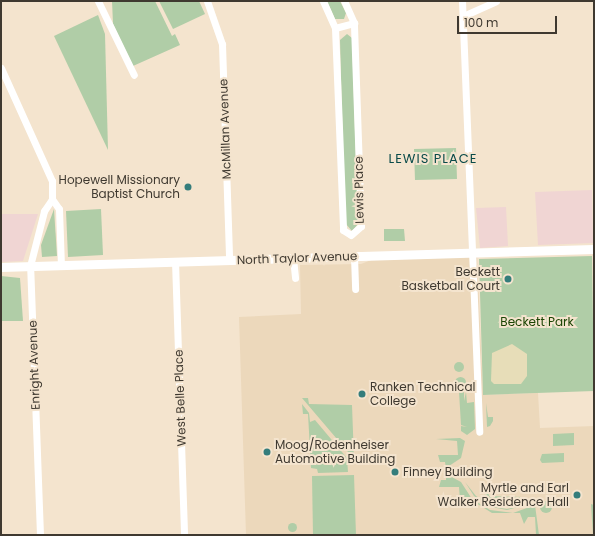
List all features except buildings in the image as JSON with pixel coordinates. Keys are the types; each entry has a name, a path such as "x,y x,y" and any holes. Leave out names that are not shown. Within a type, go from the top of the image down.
{"street":[{"path":"98,1 134,75"},
{"name":"McMillan Avenue","path":"207,1 222,44 230,260"},
{"name":"Lewis Place","path":"323,1 336,28 343,230 351,235 361,226 354,23 344,1"},
{"path":"462,1 470,252 479,432"},
{"path":"463,16 496,1"},
{"path":"336,28 354,23"},
{"path":"1,68 52,181 52,199 59,209 61,265"},
{"name":"Enright Avenue","path":"40,535 30,266 44,211 52,199"},
{"name":"North Taylor Avenue","path":"1,267 594,249"},
{"path":"354,256 355,289"},
{"path":"293,258 295,278"},
{"name":"West Belle Place","path":"175,261 184,535"}],"shaded area":[{"path":"592,190 593,243 538,245 535,192"},
{"path":"506,207 508,246 480,248 476,208"},
{"path":"1,214 38,214 23,261 1,262"},
{"name":"Ranken Technical College","path":"477,252 483,395 538,393 540,428 594,426 594,535 246,535 239,317 301,314 300,265 361,264 384,255"}],"green space":[{"path":"112,1 155,1 172,36 175,34 180,45 133,66 113,24"},
{"path":"159,1 199,1 205,14 173,29"},
{"path":"327,1 340,1 346,13 344,19 335,19"},
{"path":"98,15 105,34 108,150 54,36"},
{"path":"347,34 352,38 358,224 352,231 345,223 340,40"},
{"path":"456,148 457,179 415,180 414,149"},
{"path":"54,209 57,256 42,257 41,245"},
{"path":"101,209 103,255 68,257 66,211"},
{"path":"384,229 404,229 405,241 384,241"},
{"name":"Beckett Park","path":"592,256 594,391 483,395 479,259"},
{"path":"1,276 20,278 23,321 1,321"},
{"path":"457,362 461,362 463,363 463,371 457,372 454,369 454,365"},
{"path":"460,376 464,378 466,382 464,386 460,388 456,386 454,382 456,378"},
{"path":"464,391 464,401 466,392 467,403 474,402 475,429 467,435 461,431 461,426 467,427 461,425 459,392"},
{"path":"302,398 308,398 309,404 352,405 354,459"},
{"path":"486,403 488,417 493,417 493,421 490,426 487,427"},
{"path":"302,404 309,413 310,422 315,420 347,458 348,472 318,473 317,469 311,468 308,414 303,414"},
{"path":"574,433 574,445 553,446 553,434"},
{"path":"460,438 465,441 461,458 446,468 445,462 440,462 438,455 458,455 457,441 436,439"},
{"path":"564,453 564,462 542,463 540,460 542,454"},
{"path":"446,474 461,482 472,499 490,510 513,513 492,513 476,503 471,508 470,502 460,501 459,487 439,487 441,480 446,480"},
{"path":"354,475 356,535 313,535 312,476"},
{"path":"465,482 476,496 494,507 507,509 529,504 507,510 491,507 474,496"},
{"path":"488,491 489,496 522,497 517,501 500,501 490,498 483,493"},
{"path":"546,501 550,503 552,507 550,511 546,513 542,511 540,507 542,503"},
{"path":"591,504 594,505 594,535 593,535"},
{"path":"535,505 539,535 536,535 535,517 528,517 524,524 520,513 513,513"},
{"path":"290,523 294,523 296,527 294,531 290,531 288,529 288,525"}],"sand":[{"path":"512,344 527,354 527,376 521,384 494,384 491,381 492,353"}],"place":[{"name":"Hopewell Missionary Baptist Church","path":"188,187"},
{"name":"Beckett Basketball Court","path":"508,279"},
{"name":"Ranken Technical College","path":"362,394"},
{"name":"Moog/Rodenheiser Automotive Building","path":"267,452"},
{"name":"Finney Building","path":"395,472"},
{"name":"Myrtle and Earl Walker Residence Hall","path":"577,495"}],"district":[{"name":"LEWIS PLACE","path":"433,159"}]}
